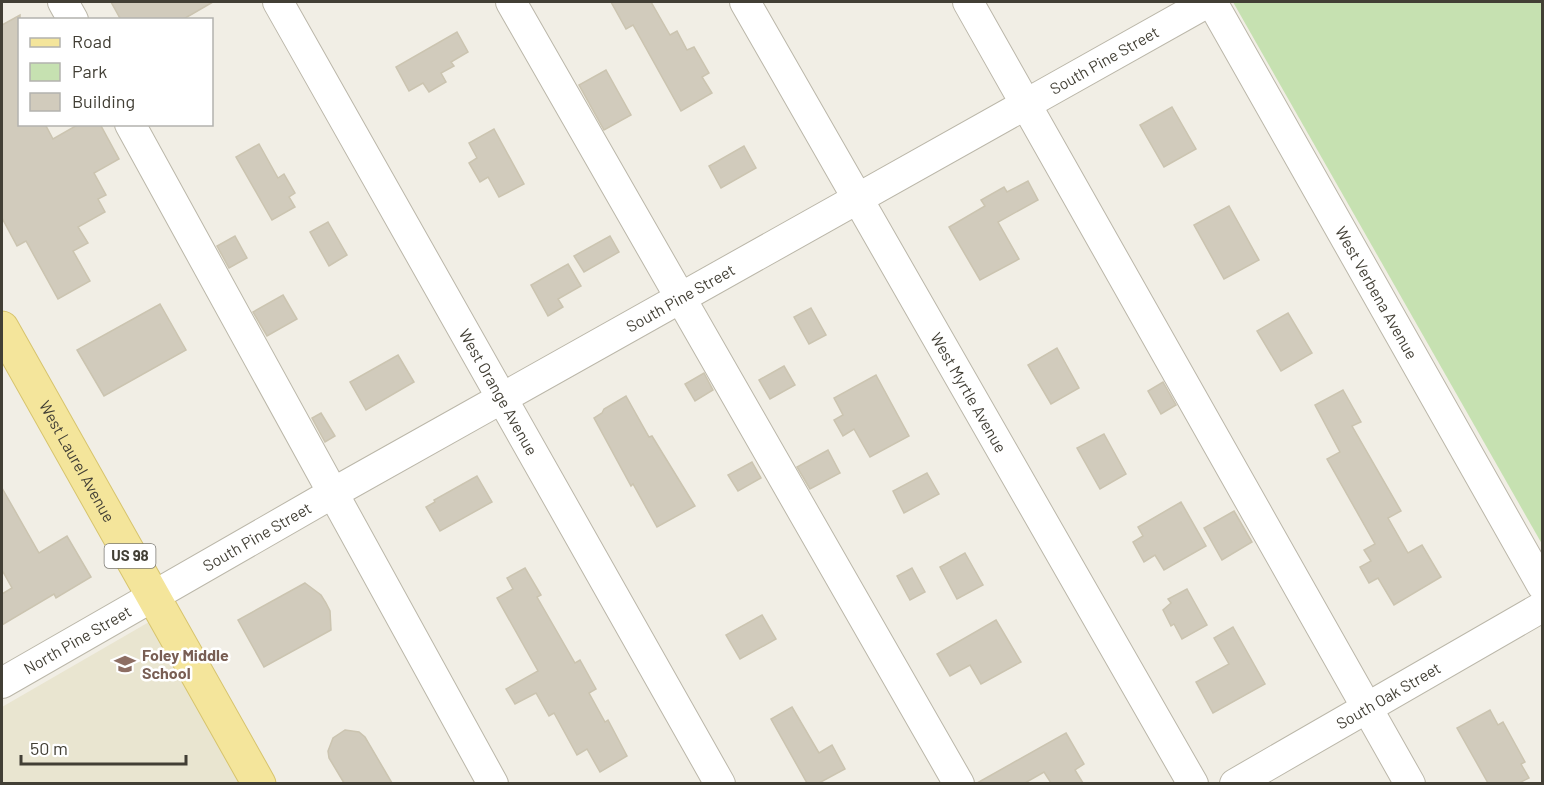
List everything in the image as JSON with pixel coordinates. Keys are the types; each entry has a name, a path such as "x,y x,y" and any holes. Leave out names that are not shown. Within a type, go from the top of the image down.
{"main road":[{"name":"West Laurel Avenue","path":"2,328 259,783"}],"street":[{"path":"63,2 72,18"},
{"name":"West Orange Avenue","path":"278,2 720,783"},
{"path":"511,2 959,783"},
{"name":"West Myrtle Avenue","path":"745,2 1193,783"},
{"path":"968,2 1410,783"},
{"name":"South Pine Street","path":"152,595 1210,2"},
{"name":"West Verbena Avenue","path":"1210,2 1542,585"},
{"path":"131,126 493,783"},
{"name":"North Pine Street","path":"2,683 152,595"},
{"name":"South Oak Street","path":"1235,783 1542,607"}],"shaded area":[{"name":"Foley Middle School","path":"149,622 242,783 2,783 2,707"}],"green space":[{"path":"1233,2 1542,2 1542,544"}],"building":[{"path":"111,2 213,2 185,18 120,18"},
{"path":"611,2 651,2 670,35 677,31 687,50 694,47 709,73 702,77 712,93 681,111 633,25 626,29"},
{"path":"20,15 18,18 18,126 46,126 53,139 76,126 101,126 119,159 94,173 106,195 98,199 105,212 78,227 88,243 73,251 90,281 58,299 26,241 17,246 2,218 2,25"},
{"path":"457,32 468,52 451,62 454,66 441,73 446,82 429,92 423,83 409,91 396,67"},
{"path":"606,70 631,115 604,130 579,85"},
{"path":"1172,107 1196,149 1164,167 1140,125"},
{"path":"494,129 524,184 499,197 488,177 480,182 469,163 477,158 469,143"},
{"path":"259,144 278,178 284,174 295,193 289,197 295,207 272,220 236,157"},
{"path":"744,146 756,168 721,188 709,166"},
{"path":"1028,181 1038,200 998,222 1019,259 980,280 949,227 985,206 981,200 1004,187 1007,192"},
{"path":"1229,206 1259,260 1224,279 1194,225"},
{"path":"328,222 347,255 329,266 310,232"},
{"path":"235,236 247,258 229,268 217,246"},
{"path":"610,236 619,252 584,272 574,256"},
{"path":"568,264 581,286 558,299 563,307 548,316 531,285"},
{"path":"283,295 297,319 267,336 253,312"},
{"path":"160,304 186,350 104,396 77,350"},
{"path":"811,308 826,335 809,344 794,317"},
{"path":"1288,313 1312,353 1281,371 1257,331"},
{"path":"1057,348 1079,388 1051,404 1028,365"},
{"path":"398,355 414,382 366,410 350,382"},
{"path":"784,366 795,385 770,399 759,380"},
{"path":"704,373 713,390 695,401 685,384"},
{"path":"876,375 909,436 870,457 854,429 843,436 834,420 843,415 834,398"},
{"path":"1163,382 1176,405 1161,414 1148,391"},
{"path":"1343,390 1361,422 1352,426 1401,511 1388,518 1408,553 1422,545 1441,577 1394,605 1378,578 1369,583 1360,567 1371,561 1364,550 1375,544 1327,459 1340,452 1315,405"},
{"path":"626,396 649,437 652,436 695,506 657,527 633,484 631,486 594,418"},
{"path":"321,413 335,436 325,442 312,418"},
{"path":"1104,434 1126,474 1100,489 1077,448"},
{"path":"828,450 840,473 810,489 797,467"},
{"path":"752,462 761,478 738,491 728,475"},
{"path":"927,473 939,494 904,513 893,491"},
{"path":"477,476 492,502 440,531 426,507 435,502 434,500"},
{"path":"2,488 39,553 67,536 91,577 56,598 54,594 2,625 2,594 12,588 2,570"},
{"path":"1181,502 1206,546 1164,570 1155,555 1144,562 1133,542 1143,536 1138,527"},
{"path":"1234,511 1252,542 1222,560 1204,528"},
{"path":"965,553 983,585 957,599 940,567"},
{"path":"525,568 541,595 537,597 575,663 580,660 596,689 589,693 605,722 608,720 627,756 600,772 587,749 577,755 554,713 549,716 536,693 515,704 506,689 538,671 497,598 513,589 507,578"},
{"path":"912,568 925,592 910,600 897,576"},
{"path":"305,583 321,595 326,603 330,611 331,630 264,667 238,620"},
{"path":"1187,589 1207,625 1182,639 1174,624 1171,626 1163,610 1171,603 1168,599"},
{"path":"762,615 776,639 740,659 726,635"},
{"path":"996,620 1021,662 981,684 970,665 950,676 937,654"},
{"path":"1233,627 1265,684 1213,713 1196,682 1229,664 1214,638"},
{"path":"792,707 819,753 832,745 845,769 819,783 807,783 771,719"},
{"path":"1490,710 1498,725 1503,722 1525,762 1521,764 1529,778 1519,783 1488,783 1457,728"},
{"path":"345,730 359,732 365,737 392,783 344,783 329,758 328,751 333,738"},
{"path":"1066,733 1084,764 1075,770 1083,783 1051,783 1044,772 1025,783 977,783"}],"place":[{"name":"Foley Middle School","path":"125,664"}]}
